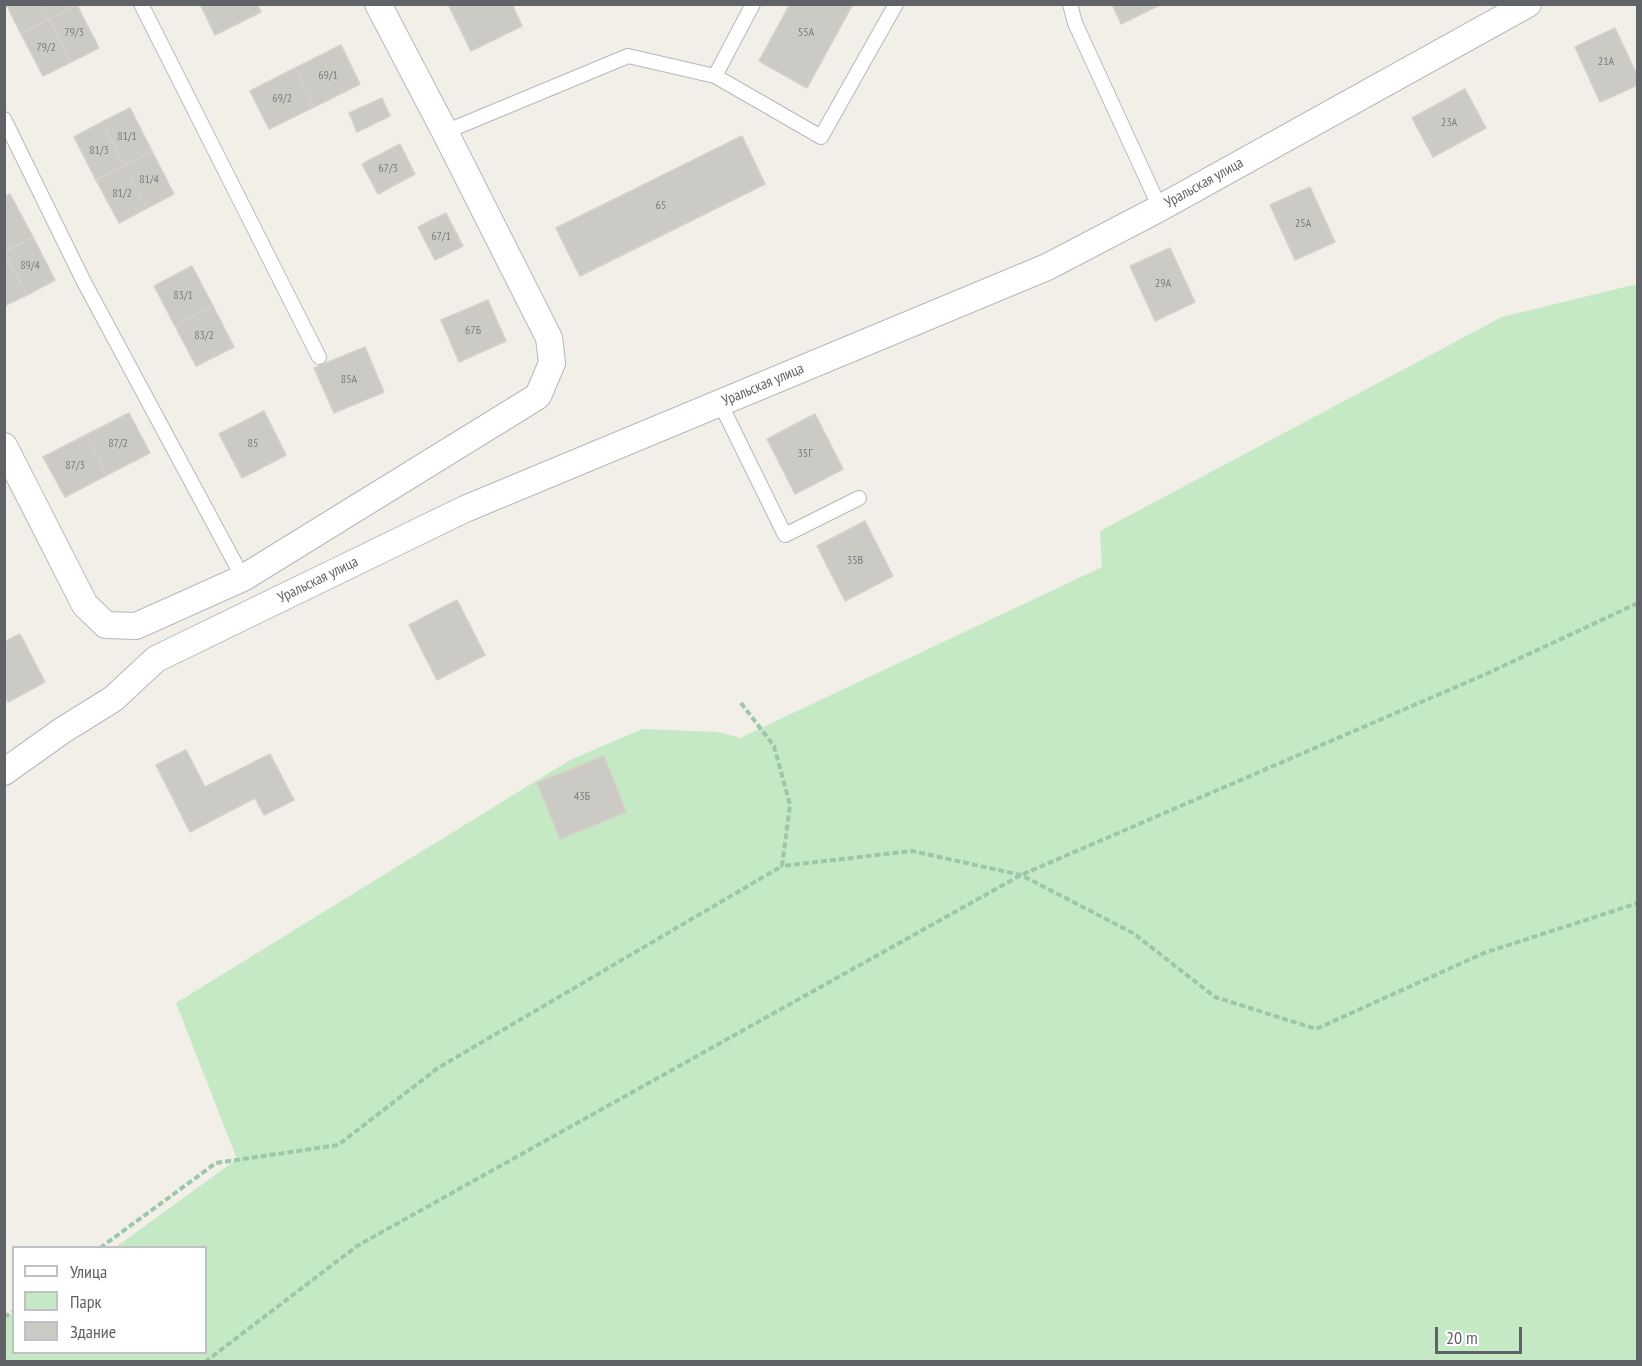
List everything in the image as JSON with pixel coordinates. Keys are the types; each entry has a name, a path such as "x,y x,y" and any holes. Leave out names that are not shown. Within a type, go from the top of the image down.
{"street":[{"path":"4,446 86,605 106,625 136,626 243,578 538,396 552,363 549,338 446,132 378,4"},
{"name":"Уральская улица","path":"4,772 63,730 113,699 156,659 465,509 1047,267 1160,208 1528,4"},
{"path":"136,626 152,644 156,659"}],"lane":[{"path":"141,4 319,357"},
{"path":"715,76 753,4"},
{"path":"446,132 628,56 715,76 821,137 896,4"},
{"path":"1070,4 1075,23 1160,208"},
{"path":"4,119 84,282 243,578"},
{"path":"720,403 785,535 859,498"}],"path":[{"path":"205,1362 357,1246 1021,875 1486,674 1638,603"},
{"path":"741,702 774,746 790,805 782,866"},
{"path":"103,1246 216,1164 338,1145 438,1068 782,866 912,851 1021,875 1133,933 1215,997 1316,1029 1484,953 1638,903"}],"green space":[{"path":"1637,284 1637,1361 5,1362 4,1318 12,1314 12,1354 207,1354 207,1246 117,1246 237,1159 176,1003 570,760 642,729 718,732 740,738 1102,567 1100,531 1502,317"}],"building":[{"path":"6,4 41,4 49,19 21,34"},
{"path":"41,4 77,4 77,5 49,19"},
{"path":"200,4 257,4 261,12 215,35"},
{"path":"448,4 512,4 522,26 471,51"},
{"path":"790,4 853,4 807,88 759,61"},
{"path":"1112,4 1162,4 1121,24"},
{"path":"77,5 99,48 71,62 49,19"},
{"path":"49,19 71,62 43,76 21,34"},
{"path":"1615,28 1638,77 1638,85 1600,102 1575,47"},
{"path":"341,45 360,84 314,107 295,68"},
{"path":"295,68 314,107 269,129 250,91"},
{"path":"1465,89 1486,128 1433,157 1412,118"},
{"path":"382,98 390,116 357,132 349,113"},
{"path":"130,108 152,151 124,165 102,122"},
{"path":"102,122 124,165 96,180 74,137"},
{"path":"742,136 765,184 580,276 556,228"},
{"path":"400,144 415,174 378,194 362,164"},
{"path":"152,151 174,194 147,208 124,165"},
{"path":"124,165 147,208 119,223 96,180"},
{"path":"1310,187 1335,242 1295,260 1270,205"},
{"path":"10,194 33,237 5,251 4,197"},
{"path":"446,213 463,246 435,260 418,227"},
{"path":"33,237 55,280 27,295 5,252"},
{"path":"1170,248 1195,302 1155,321 1130,266"},
{"path":"4,252 27,295 4,306"},
{"path":"192,266 213,306 175,326 154,286"},
{"path":"488,300 506,341 459,362 441,320"},
{"path":"213,306 234,347 196,366 175,326"},
{"path":"365,347 384,392 334,413 314,368"},
{"path":"264,411 286,455 242,478 219,434"},
{"path":"129,413 150,453 107,475 86,435"},
{"path":"815,414 843,469 795,494 767,439"},
{"path":"86,435 107,475 65,497 43,457"},
{"path":"865,521 893,576 845,601 817,546"},
{"path":"457,600 485,655 437,680 409,625"},
{"path":"20,634 45,682 8,702 4,694 4,642"},
{"path":"186,750 205,787 270,754 294,800 264,815 255,798 190,832 156,765"},
{"path":"604,756 626,812 560,839 537,783"}]}
